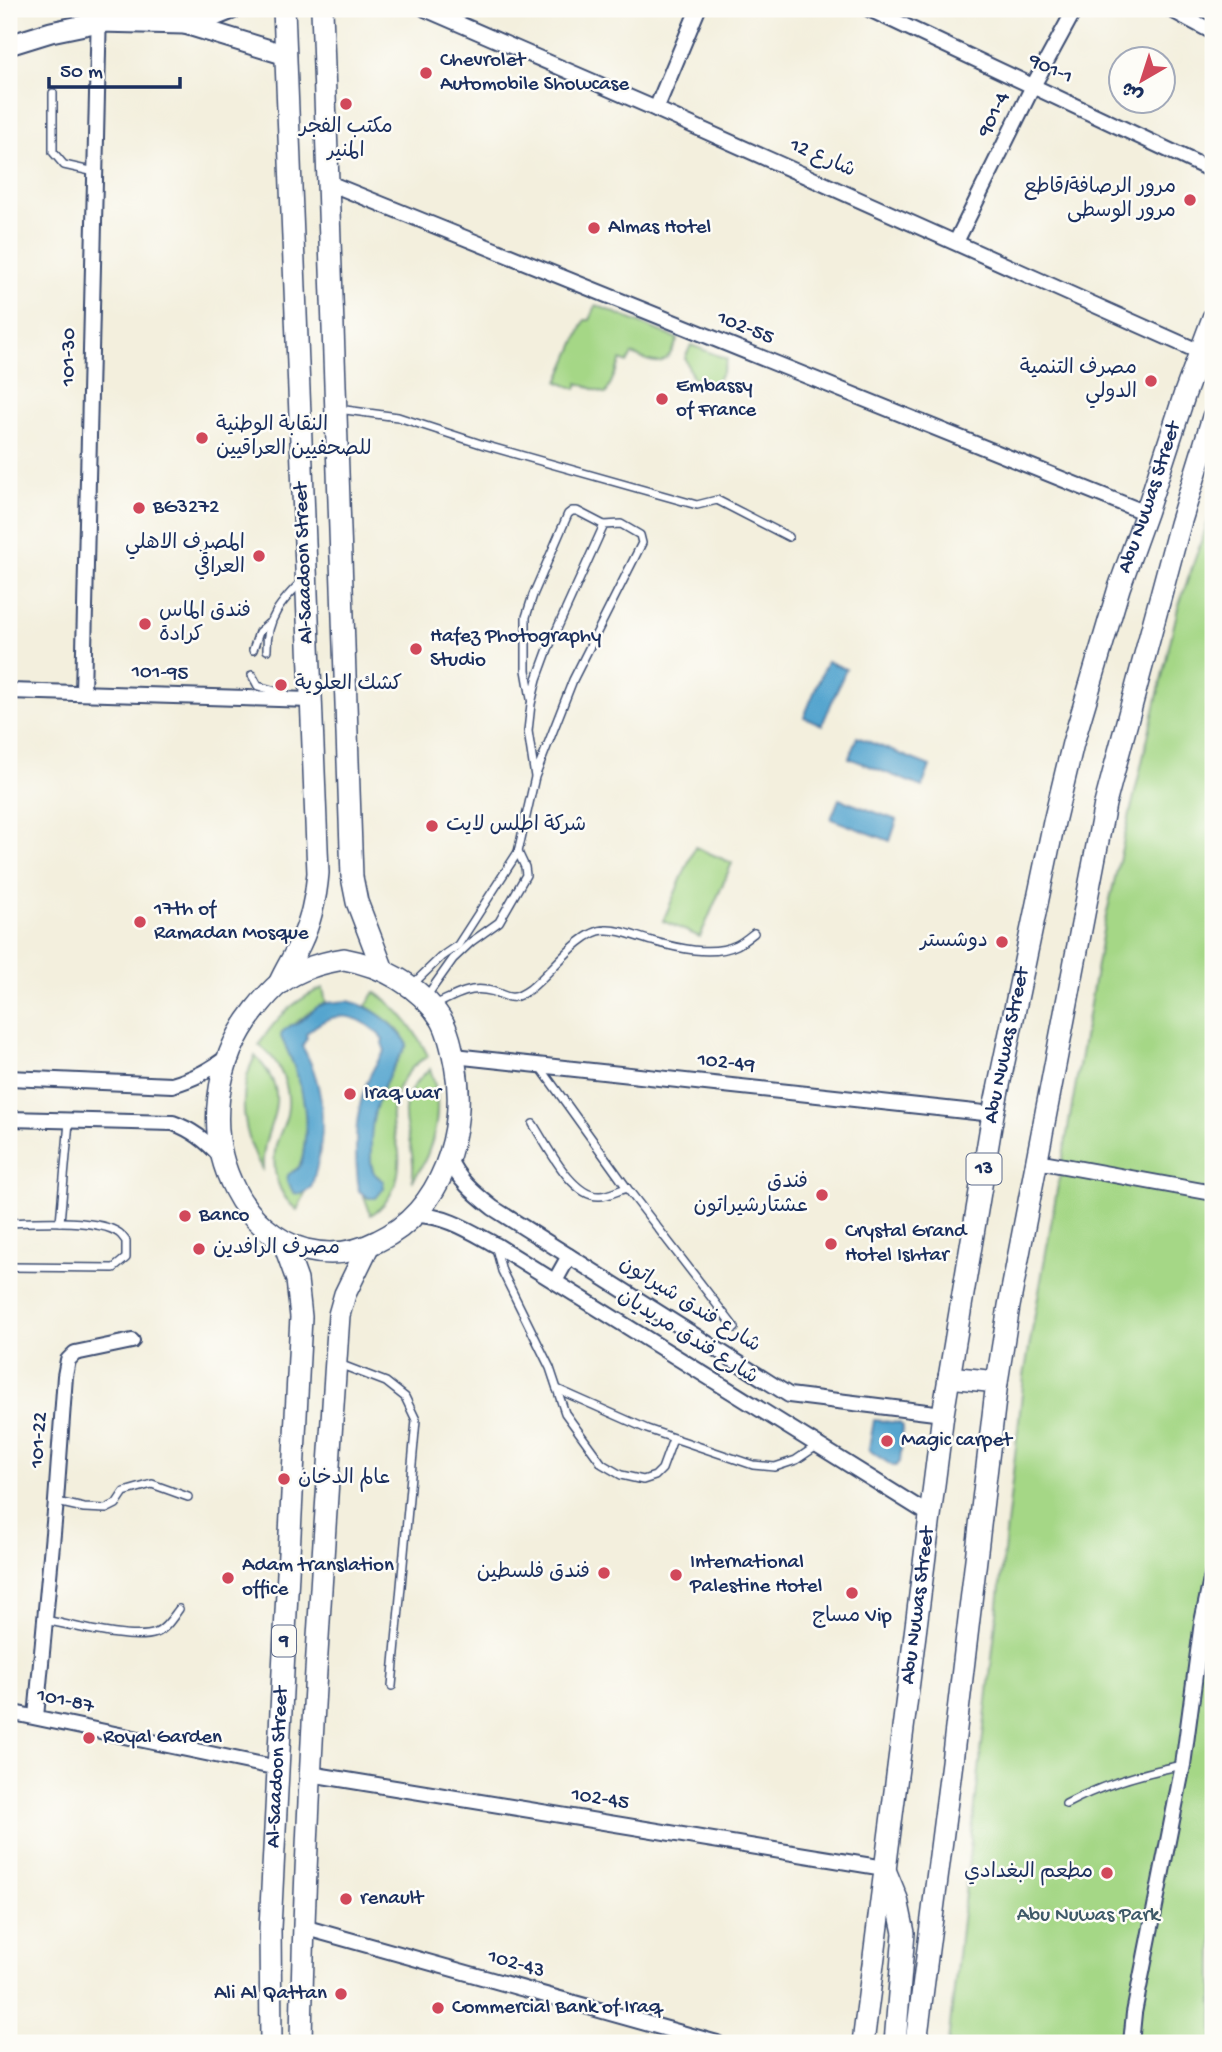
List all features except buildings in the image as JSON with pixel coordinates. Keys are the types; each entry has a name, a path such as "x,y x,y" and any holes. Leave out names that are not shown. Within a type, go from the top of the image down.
{"main road":[{"path":"184,23 232,9"},
{"name":"Al-Saadoon Street","path":"279,984 309,921 316,897 318,873 284,9"},
{"name":"Al-Saadoon Street","path":"322,9 352,877 365,927 383,970"},
{"path":"9,45 99,15 184,23 286,55"},
{"name":"Abu Nuwas Street","path":"863,2043 948,1377 993,1114 1073,743 1119,587 1213,318"},
{"name":"Abu Nuwas Street","path":"916,2043 997,1382 1009,1306 1105,804 1180,524 1213,417"},
{"path":"344,959 363,962 383,970 422,998 441,1019 454,1056 458,1089 456,1126 448,1157 431,1195 415,1215 394,1232 368,1247 351,1251 333,1254 299,1248 268,1231 245,1207 229,1178 218,1135 218,1107 224,1070 245,1023 266,995 279,984 308,967 344,959"},
{"name":"Al-Saadoon Street","path":"271,2043 270,1928 302,1317 296,1280 283,1241"},
{"name":"Al-Saadoon Street","path":"301,2043 310,1774 339,1315 345,1294 368,1247"},
{"path":"948,1377 997,1382"},
{"path":"884,1868 897,1899 904,1933 895,2043"}],"street":[{"name":"شارع 12","path":"425,9 656,109 1199,352"},
{"path":"656,109 698,9"},
{"name":"901-1","path":"869,9 1213,171"},
{"name":"901-4","path":"956,242 1033,86 1075,9"},
{"path":"1170,9 1213,32"},
{"name":"101-30","path":"83,693 99,15"},
{"name":"102-55","path":"329,183 1146,513"},
{"name":"101-95","path":"9,691 310,700"},
{"path":"9,1078 172,1085 194,1079 231,1054"},
{"name":"102-49","path":"454,1056 993,1114"},
{"path":"9,1119 173,1123 198,1136 222,1158"},
{"name":"شارع فندق شيراتون","path":"448,1157 468,1189 493,1208 789,1395 943,1414"},
{"path":"1037,1161 1213,1194"},
{"name":"شارع فندق مريديان","path":"415,1215 438,1216 496,1245 930,1515"},
{"path":"555,1281 569,1256"},
{"name":"101-22","path":"36,1717 68,1360 75,1353 132,1341"},
{"path":"777,1418 789,1395"},
{"path":"1130,2043 1183,1765 1202,1622 1213,1570"},
{"name":"101-87","path":"9,1712 278,1769"},
{"name":"102-45","path":"310,1774 884,1868"},
{"name":"102-43","path":"303,1927 718,2043"}],"lane":[{"path":"53,93 52,152 64,165 96,172"},
{"path":"334,408 398,417 484,445 697,505 717,500 789,537"},
{"path":"422,998 442,956 453,950 464,936 518,852 535,777 573,680 642,543 640,535 621,524 604,525 577,511 568,514 526,617 526,670 531,704"},
{"path":"535,777 528,731 531,704 548,649 604,525"},
{"path":"253,650 259,632 306,577"},
{"path":"267,650 270,622"},
{"path":"252,675 262,688 310,700"},
{"path":"422,998 471,942 499,922 525,878 526,871 518,852"},
{"path":"422,998 486,990 513,998 530,989 582,939 602,929 703,951 736,946 754,933"},
{"path":"464,936 471,942"},
{"path":"537,1064 627,1188 735,1328"},
{"path":"60,1222 69,1122"},
{"path":"533,1125 572,1184 585,1194 600,1196 627,1188"},
{"path":"9,1223 60,1222 103,1226 118,1233 126,1241 125,1258 114,1268 9,1267"},
{"path":"496,1245 502,1271 550,1368 565,1413 602,1464 621,1475 643,1480 654,1476 662,1469 673,1438"},
{"path":"336,1362 386,1382 405,1397 416,1420 392,1686"},
{"path":"557,1389 647,1429 753,1465 775,1467 796,1460 819,1444"},
{"path":"56,1502 106,1509 116,1504 124,1492 152,1484 188,1497"},
{"path":"44,1620 138,1636 158,1633 179,1609"},
{"path":"1066,1804 1124,1779 1183,1765"}],"green space":[{"path":"596,305 678,339 669,355 660,362 632,354 627,363 621,360 606,394 578,383 576,389 558,382 585,320 590,320"},
{"path":"691,345 727,359 713,385 702,385 693,377 685,358"},
{"name":"Abu Nuwas Park","path":"1213,507 1213,2043 948,2043 1024,1376 1104,925 1178,608"},
{"path":"695,847 732,863 700,937 663,921"},
{"path":"323,988 326,1003 314,1009 281,1036 298,1077 305,1104 306,1132 302,1158 293,1171 301,1194 306,1192 297,1210 280,1189 274,1163 276,1145 287,1114 286,1085 273,1059 259,1045 286,1011"},
{"path":"375,992 392,1005 406,1021 428,1056 412,1068 396,1092 392,1121 399,1153 397,1180 385,1203 371,1215 364,1196 369,1198 379,1177 374,1174 370,1157 372,1123 382,1090 407,1045 395,1027 366,1006"},
{"path":"255,1056 268,1072 275,1087 276,1100 263,1154 263,1171 251,1144 244,1115 245,1085"},
{"path":"430,1069 437,1098 435,1128 427,1156 412,1182 413,1165 405,1110 415,1084"}],"water":[{"path":"827,661 846,669 822,725 804,717"},
{"path":"857,737 930,766 922,787 849,758"},
{"path":"839,799 897,820 890,841 831,819"},
{"path":"348,1001 365,1007 387,1021 407,1045 385,1083 375,1109 371,1137 372,1167 373,1172 383,1181 384,1188 376,1198 369,1198 359,1191 356,1154 361,1100 374,1067 385,1051 383,1039 365,1023 336,1017 326,1020 306,1034 307,1038 302,1046 316,1080 322,1134 311,1188 301,1194 294,1193 287,1182 288,1175 302,1162 304,1104 293,1064 281,1037 282,1032 297,1024 317,1007 326,1003"},
{"path":"874,1420 899,1423 903,1426 900,1462 896,1466 870,1451"}],"place":[{"name":"Chevrolet Automobile Showcase","path":"426,73"},
{"name":"مكتب الفجر المنير","path":"346,104"},
{"name":"مرور الرصافة/قاطع مرور الوسطى","path":"1190,200"},
{"name":"Almas Hotel","path":"594,228"},
{"name":"مصرف التنمية الدولي","path":"1151,381"},
{"name":"Embassy of France","path":"662,399"},
{"name":"النقابة الوطنية للصحفيين العراقيين","path":"202,438"},
{"name":"BG3272","path":"139,508"},
{"name":"المصرف الاهلي العراقي","path":"259,556"},
{"name":"فندق الماس كرادة","path":"145,624"},
{"name":"Hafez Photography Studio","path":"416,649"},
{"name":"كشك العلوية","path":"281,685"},
{"name":"شركة اطلس لايت","path":"432,826"},
{"name":"17th of Ramadan Mosque","path":"140,922"},
{"name":"دوشستر","path":"1002,942"},
{"name":"Iraq war","path":"350,1094"},
{"name":"فندق عشتارشيراتون","path":"822,1195"},
{"name":"Banco","path":"185,1216"},
{"name":"Crystal Grand Hotel Ishtar","path":"831,1244"},
{"name":"مصرف الرافدين","path":"199,1249"},
{"name":"Magic carpet","path":"887,1441"},
{"name":"عالم الدخان","path":"284,1479"},
{"name":"فندق فلسطين","path":"604,1573"},
{"name":"International Palestine Hotel","path":"676,1575"},
{"name":"Adam translation office","path":"228,1578"},
{"name":"مساج Vip","path":"852,1593"},
{"name":"Royal Garden","path":"89,1738"},
{"name":"مطعم البغدادي","path":"1107,1873"},
{"name":"renault","path":"346,1899"},
{"name":"Ali Al Qattan","path":"341,1994"},
{"name":"Commercial Bank of Iraq","path":"438,2008"}]}
